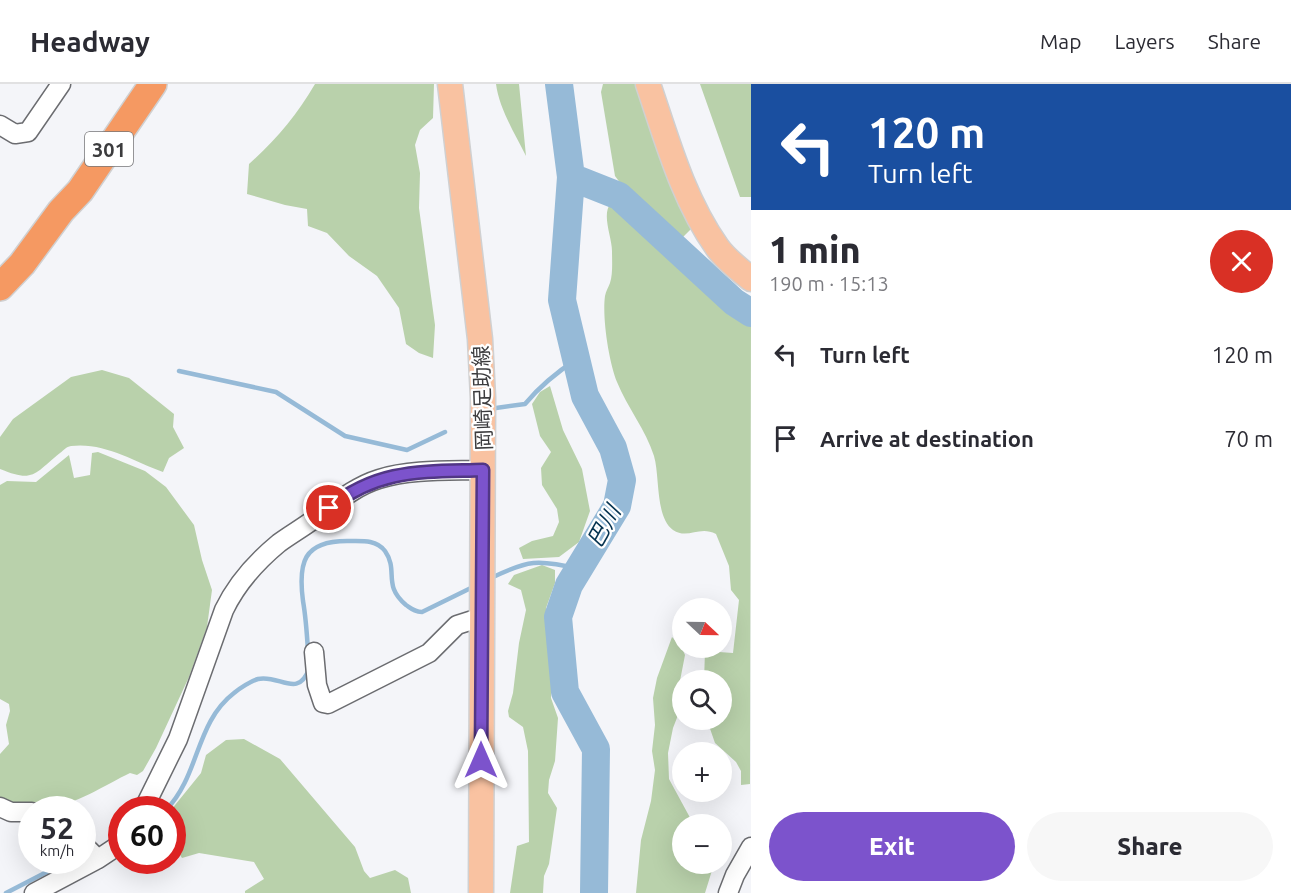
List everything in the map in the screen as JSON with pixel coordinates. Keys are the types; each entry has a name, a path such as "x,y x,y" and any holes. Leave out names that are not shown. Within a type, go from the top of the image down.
{"highway":[{"name":"301","path":"61,211 136,84"},
{"name":"301","path":"0,288 22,264 61,211 80,191 153,84"}],"main road":[{"name":"岡崎足助線","path":"450,84 454,100 480,339 483,470 481,893"},
{"path":"648,84 695,211 718,249 751,279"}],"street":[{"path":"0,125 15,134 28,132 61,84"},
{"path":"150,796 178,740 224,610 233,592 260,561 280,542 313,521 346,494 378,479 414,473 483,470"},
{"path":"314,652 317,685 322,703 328,704 429,653 457,625 482,617"},
{"path":"0,807 11,812 18,812"},
{"path":"728,893 751,847"},
{"path":"34,893 108,852"}],"green space":[{"path":"315,84 434,84 433,118 420,130 415,145 420,173 419,208 435,325 433,358 419,353 406,344 399,308 377,276 349,256 327,233 308,226 307,209 247,194 249,164 285,127"},
{"path":"496,84 519,84 526,156 504,112"},
{"path":"603,84 635,84 656,148 692,228 682,238 674,235 630,196 615,176 601,92"},
{"path":"700,84 751,84 751,197 740,197"},
{"path":"611,203 616,205 672,252 741,316 751,322 750,784 741,785 741,771 732,758 732,742 715,742 710,730 732,730 732,670 704,670 705,658 732,658 739,600 731,590 729,566 716,534 704,531 678,533 667,524 661,506 654,456 621,391 611,363 604,305 612,272 608,208"},
{"path":"102,370 129,378 174,414 173,427 184,448 169,458 163,472 118,453 83,446 66,448 39,471 27,476 0,469 0,437 13,419 71,377"},
{"path":"550,386 563,430 582,469 590,511 579,542 559,557 523,559 519,548 532,541 553,536 559,522 557,509 542,485 541,468 551,452 540,436 532,404 540,392"},
{"path":"98,452 145,471 166,487 194,525 212,590 207,627 189,677 143,771 137,775 130,773 85,796 18,796 18,803 0,799 0,754 9,744 6,725 10,711 9,704 0,699 0,485 7,481 36,482 69,455 74,478 90,475 92,453"},
{"path":"542,565 555,570 555,583 546,608 551,634 551,698 558,718 555,761 549,780 548,793 557,808 543,893 510,893 517,846 529,842 528,751 523,727 509,717 508,711 526,610 521,590 508,584 514,575"},
{"path":"672,637 672,658 684,658 682,670 672,670 673,730 668,753 669,779 672,785 672,802 682,802 688,814 672,814 672,874 711,874 705,893 636,893 641,840 651,801 655,770 652,751 655,725 653,698 657,678"},
{"path":"244,739 280,759 355,847 364,871 370,878 395,870 408,878 411,893 245,893 264,879 254,862 199,853 186,857 186,796 182,796 201,773 206,755 226,740"}],"waterway":[{"name":"巴川","path":"559,84 571,177 562,300 585,396 613,448 622,480 617,506 569,585 558,617 565,692 596,749 594,893"},
{"path":"571,177 619,196 734,302 751,313"},
{"path":"496,408 525,404 549,380 577,359"},
{"path":"179,371 276,392 345,436 407,450 445,432"},
{"path":"308,651 302,588 303,565 312,550 321,545 347,541 377,544 389,558 392,584 399,598 417,611 422,612 475,586"},
{"path":"491,578 534,563 579,569"},
{"path":"177,796 204,734 221,705 236,691 255,680 266,678 299,683 305,678 309,669"},
{"path":"6,893 43,874"}],"route":[{"path":"329,508 346,494 378,479 414,473 483,470 481,760"}]}
